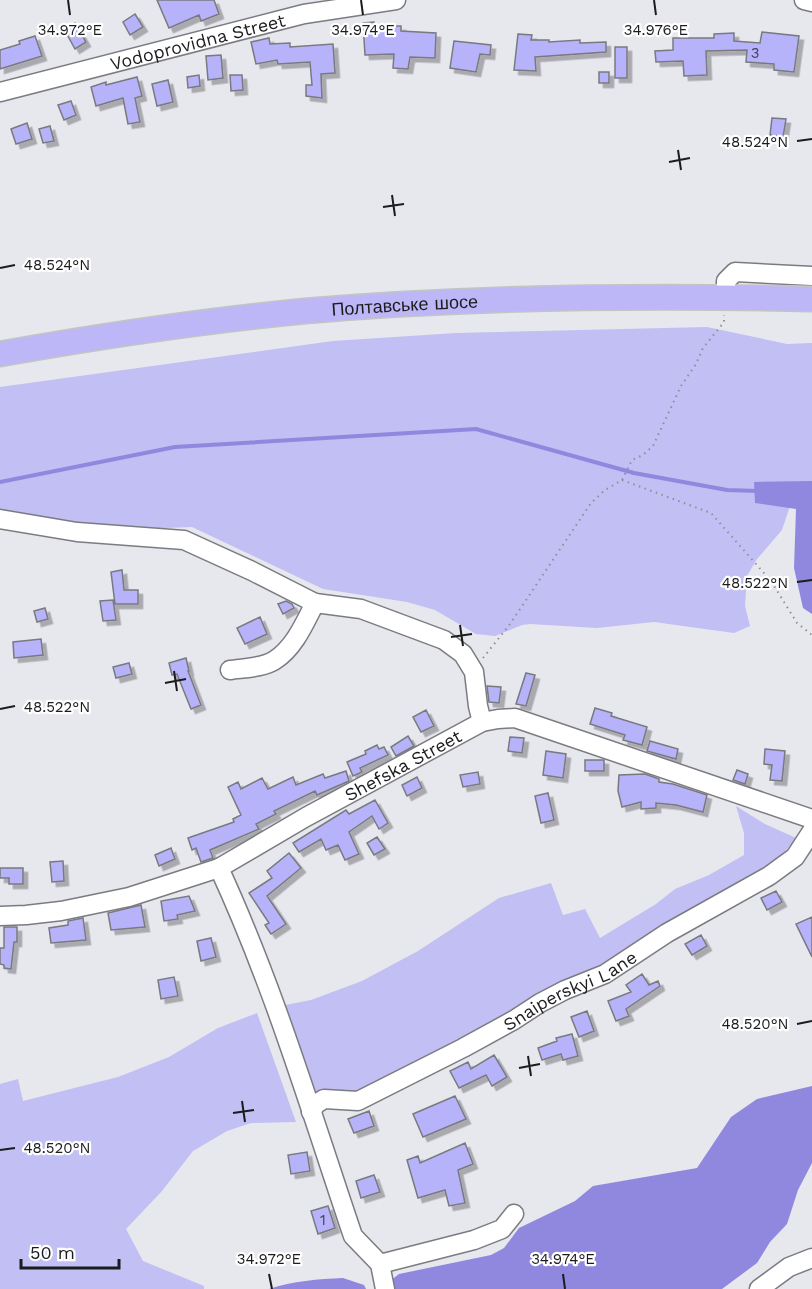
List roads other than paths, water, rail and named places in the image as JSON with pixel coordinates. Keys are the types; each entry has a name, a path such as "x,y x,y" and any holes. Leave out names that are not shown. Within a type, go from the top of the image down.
{"main road":[{"name":"Полтавське шосе","path":"0,354 146,329 305,311 515,301 726,297 812,299"}],"street":[{"name":"Vodoprovidna Street","path":"0,92 304,14 396,0"},
{"path":"804,0 812,2"},
{"path":"726,297 726,281 735,272 812,276"},
{"path":"0,519 77,532 184,540 315,603 361,609 444,640 463,654 474,672 482,722"},
{"path":"230,670 257,666 275,660 302,630 315,603"},
{"name":"Shefska Street","path":"0,916 61,910 129,897 219,868 306,817 482,722 515,718 812,819"},
{"name":"Snaiperskyi Lane","path":"311,1112 316,1104 324,1099 358,1101 463,1048 565,990 605,974 667,933 769,876 795,857 812,831"},
{"path":"219,868 263,971 353,1236 380,1264 385,1289"},
{"path":"380,1264 474,1240 502,1229 514,1214"},
{"path":"759,1289 789,1267 812,1258"}],"waterway":[{"path":"0,482 175,447 476,429 634,473 727,490 758,491"}]}
